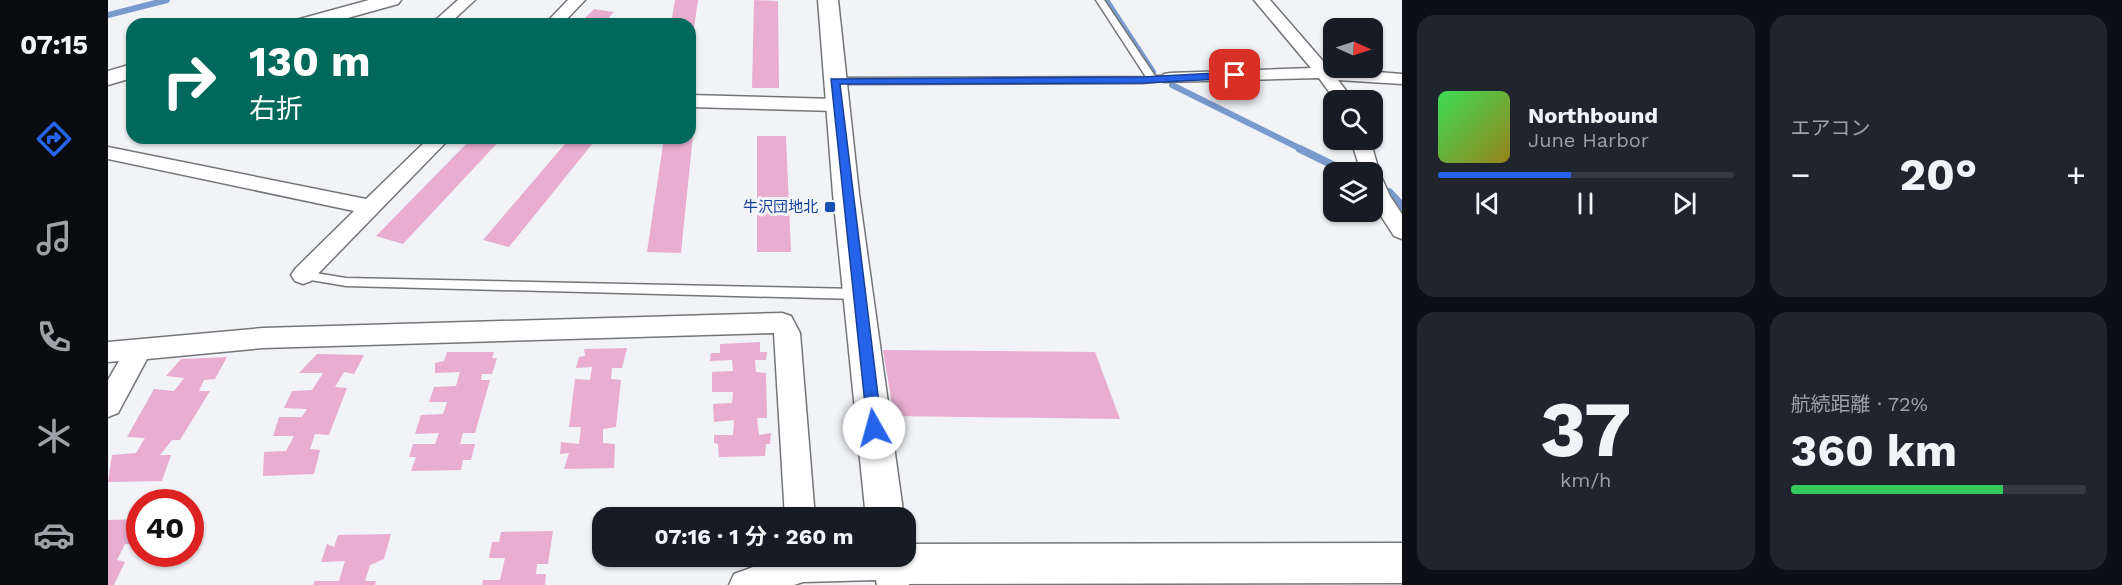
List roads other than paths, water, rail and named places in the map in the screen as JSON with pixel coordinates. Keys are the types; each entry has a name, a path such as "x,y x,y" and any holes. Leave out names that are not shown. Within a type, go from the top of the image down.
{"street":[{"path":"325,18 391,0"},
{"path":"446,18 467,0"},
{"path":"560,18 577,0"},
{"path":"828,0 835,93 857,294 884,507"},
{"path":"1262,0 1336,90"},
{"path":"108,78 126,73"},
{"path":"1161,78 1322,73 1402,79"},
{"path":"696,101 835,93"},
{"path":"303,275 434,144"},
{"path":"108,153 371,207"},
{"path":"1383,202 1402,231"},
{"path":"108,352 262,338 782,323 787,333 799,507"},
{"path":"108,405 139,349"},
{"path":"869,567 891,569 1402,564"},
{"path":"745,585 788,567"}],"lane":[{"path":"1100,0 1161,78"},
{"path":"835,93 1161,78"},
{"path":"303,275 346,282 857,294"}],"waterway":[{"path":"108,15 167,0"},
{"path":"1106,0 1153,72"},
{"path":"1172,85 1303,150"},
{"path":"1300,149 1327,162"},
{"path":"1389,192 1402,206"}],"place":[{"name":"牛沢団地北","path":"830,207"}]}
